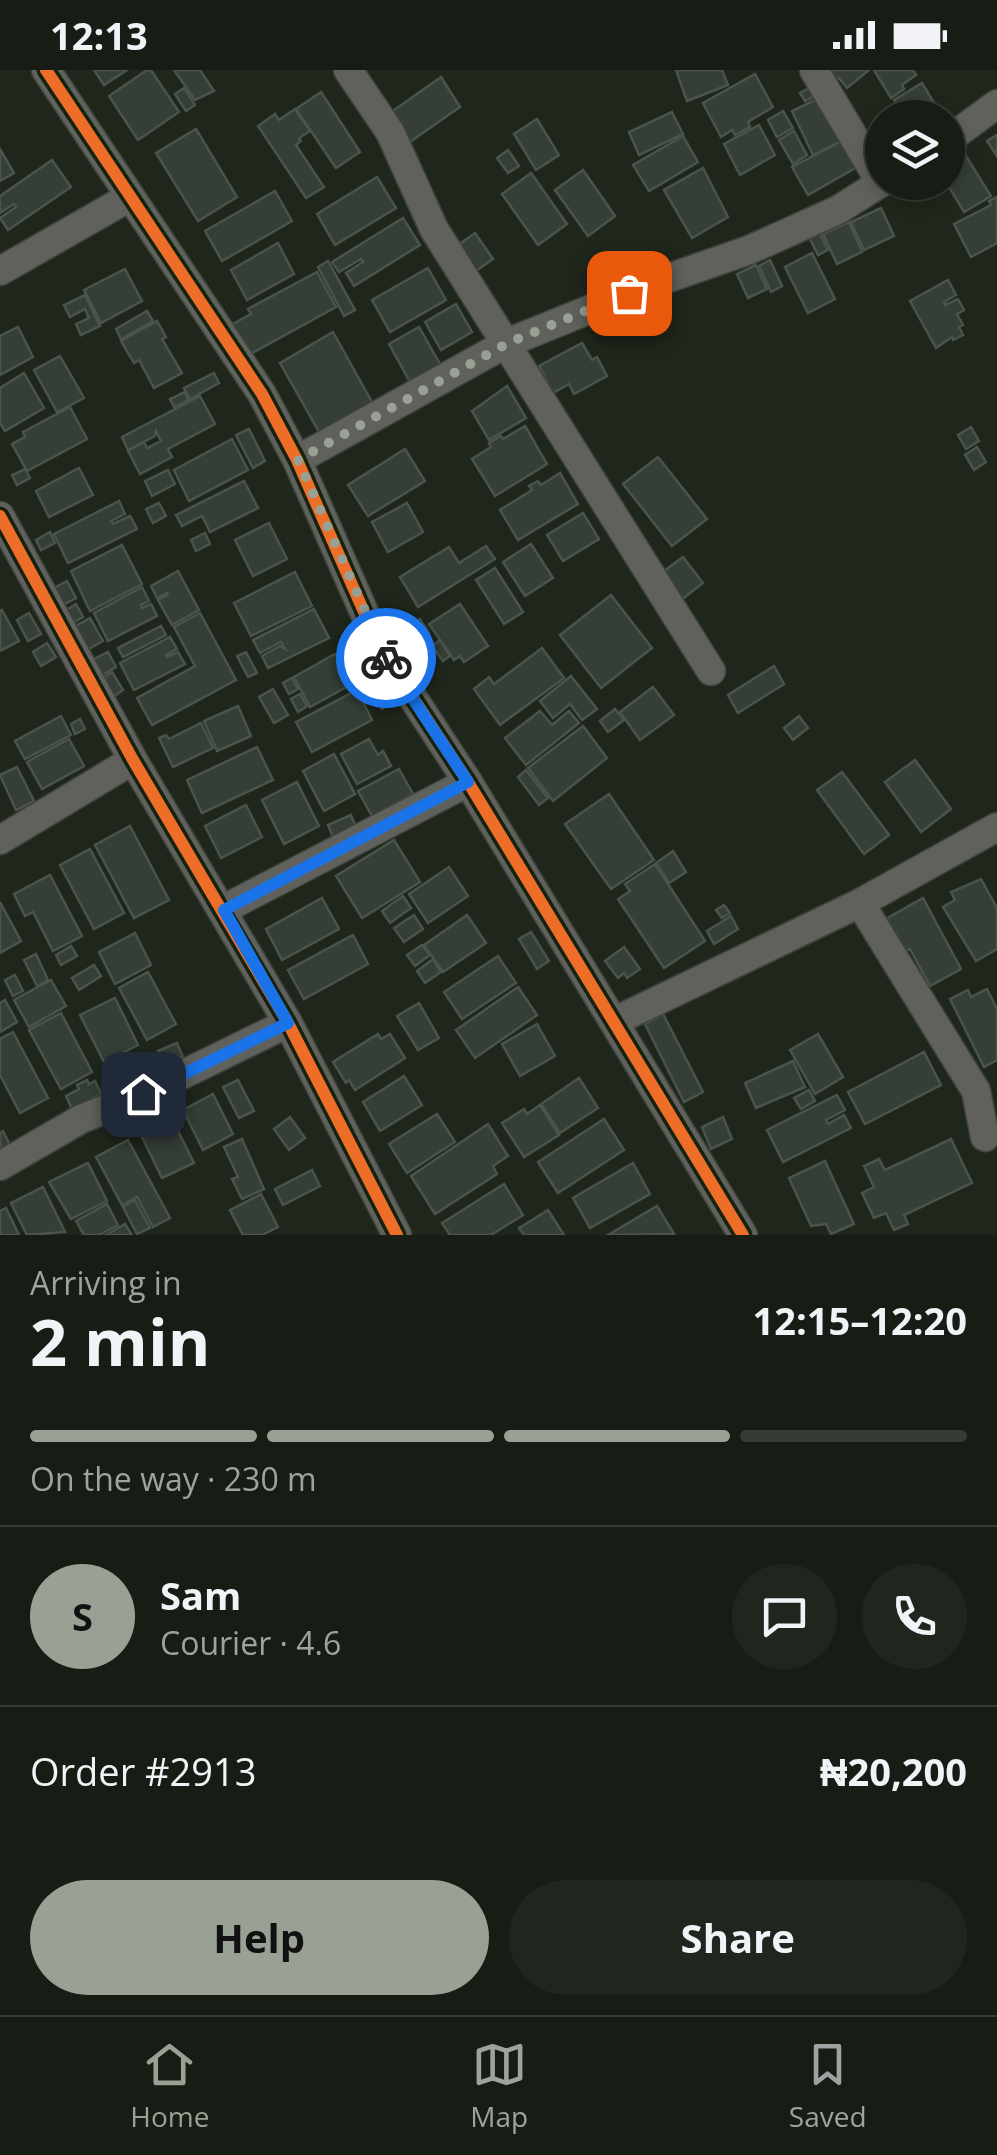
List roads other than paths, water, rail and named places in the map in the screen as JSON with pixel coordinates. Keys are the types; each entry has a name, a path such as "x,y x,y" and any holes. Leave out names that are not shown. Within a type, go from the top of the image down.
{"street":[{"path":"46,70 128,198 220,327 298,460 379,646 468,782 742,1235"},
{"path":"348,70 390,132 434,229 711,670"},
{"path":"814,70 865,155"},
{"path":"965,128 997,104"},
{"path":"298,460 508,343 660,281 749,250 838,210 865,193"},
{"path":"0,272 128,198"},
{"path":"0,516 133,760 288,1023 398,1235"},
{"path":"0,840 133,760"},
{"path":"224,910 468,782"},
{"path":"615,1021 860,902 996,827"},
{"path":"860,902 976,1092 984,1137"},
{"path":"0,1166 81,1119 143,1094 288,1023"}]}
